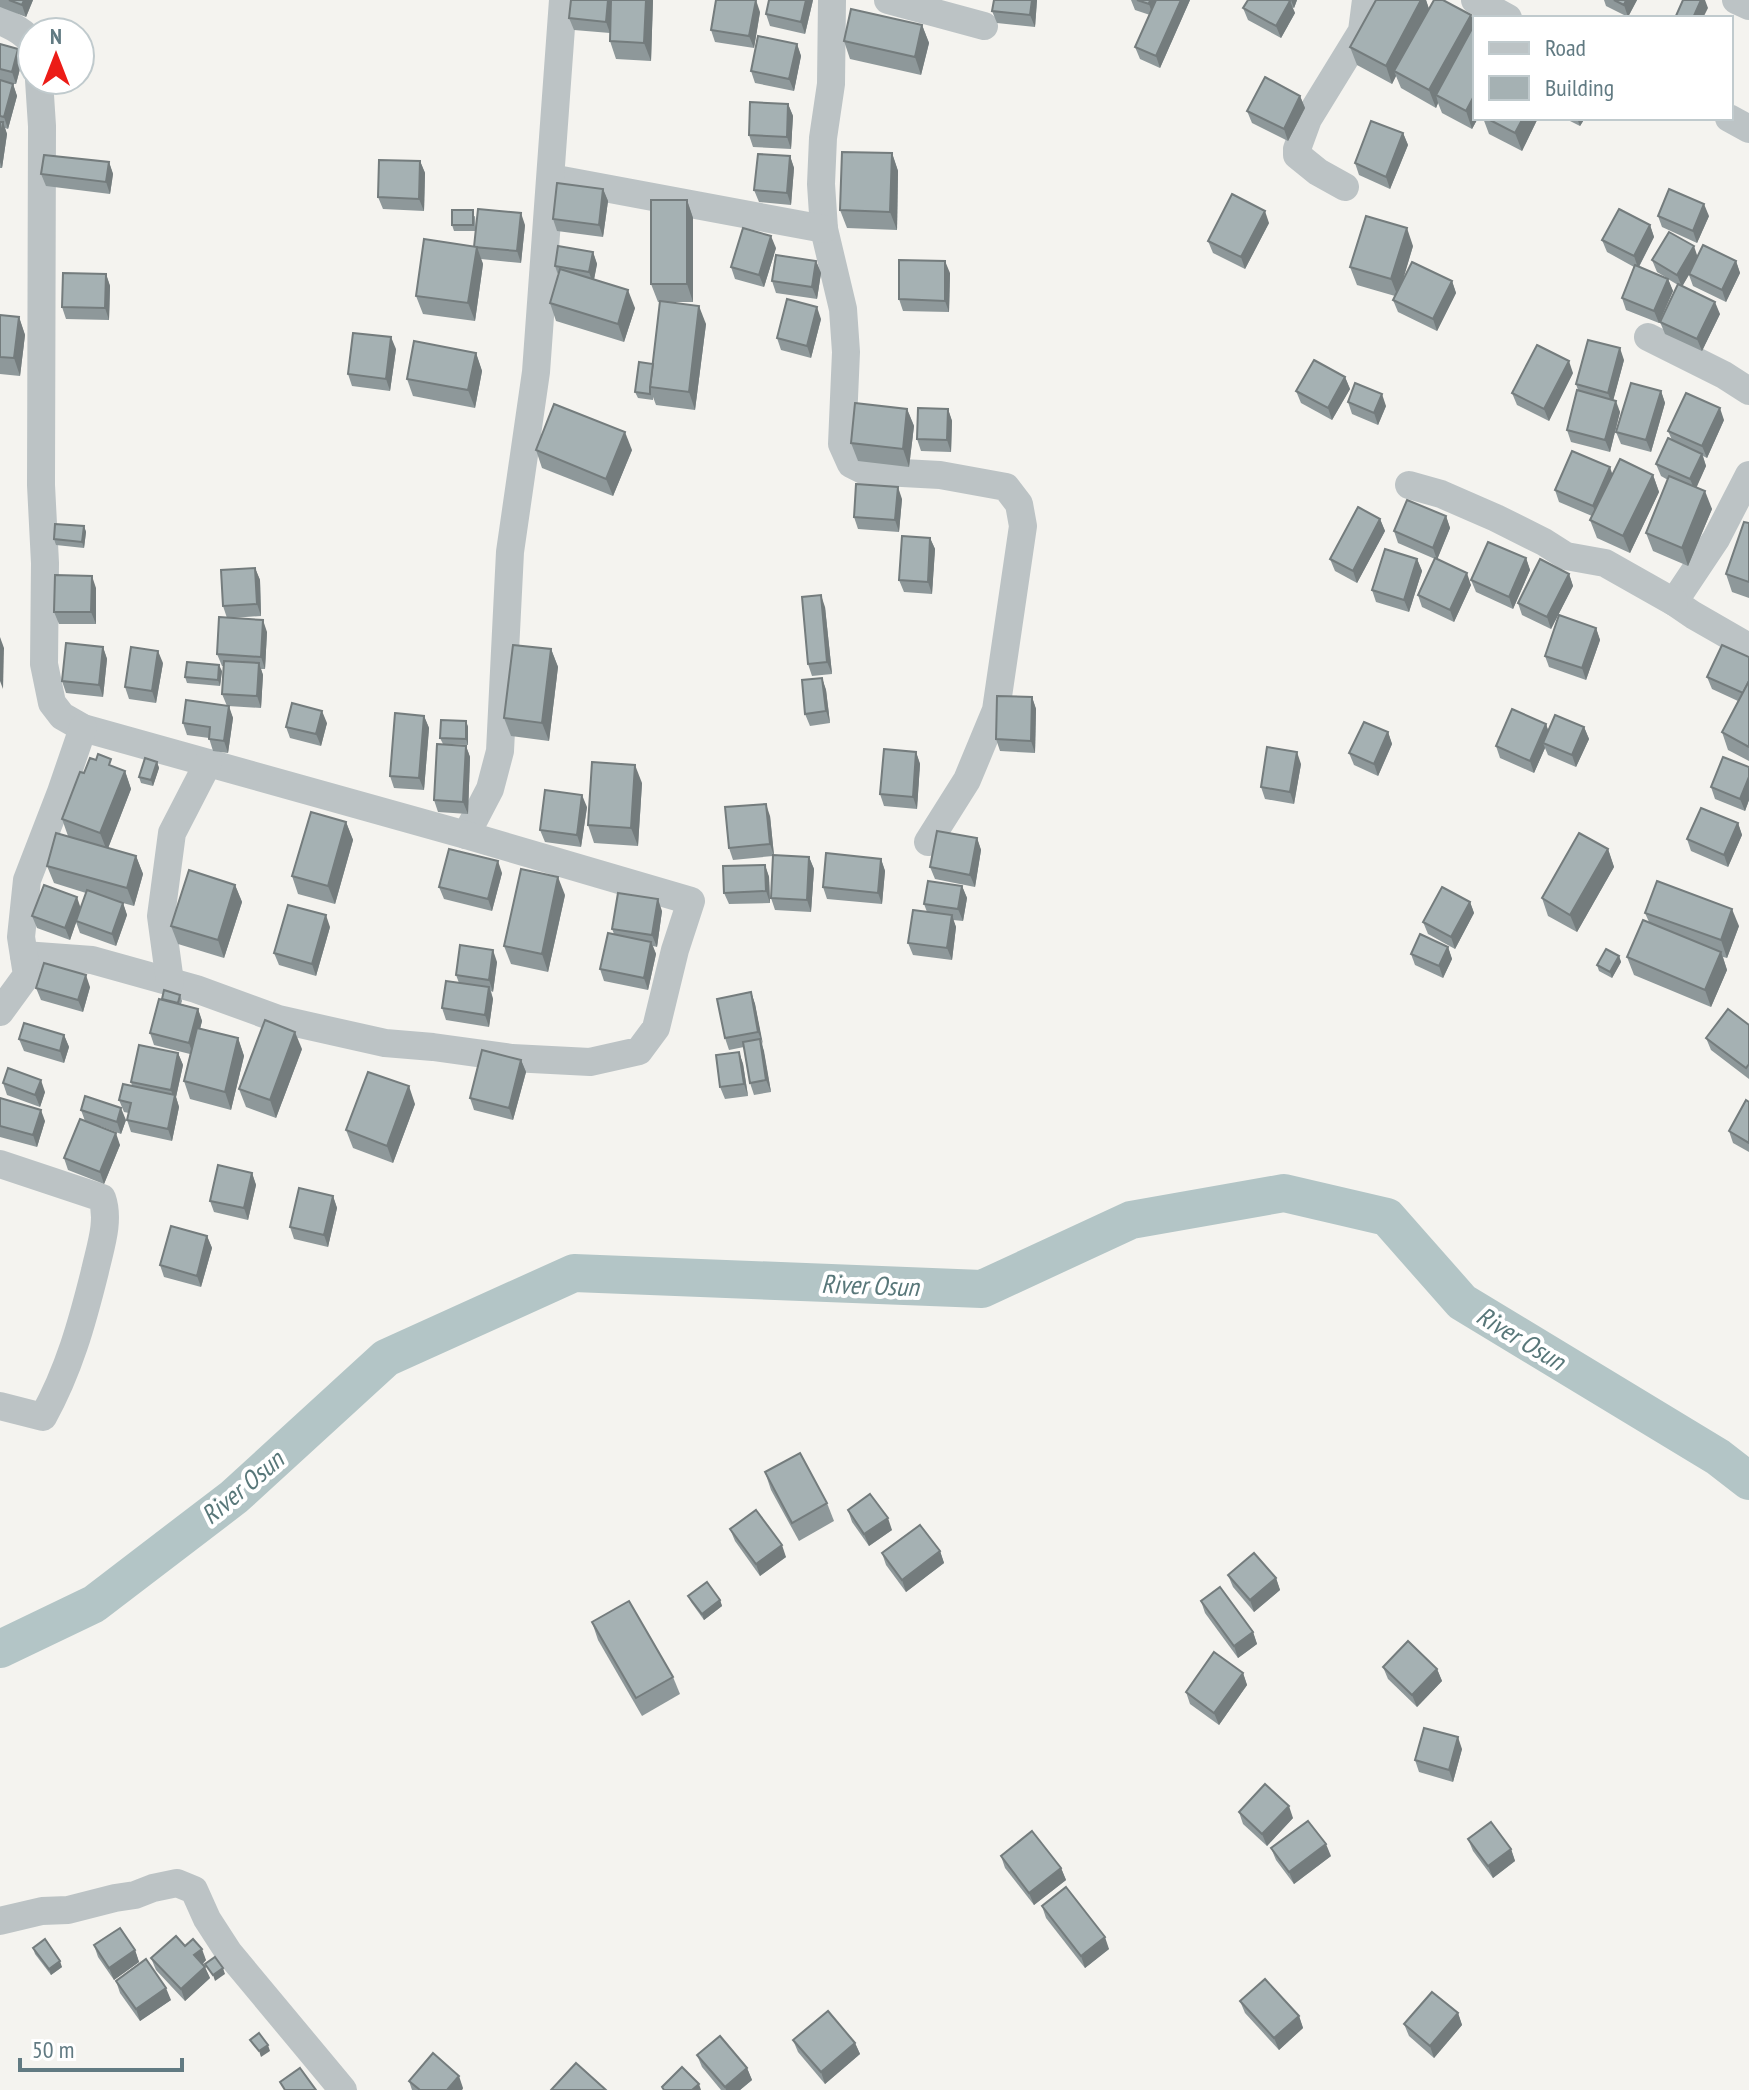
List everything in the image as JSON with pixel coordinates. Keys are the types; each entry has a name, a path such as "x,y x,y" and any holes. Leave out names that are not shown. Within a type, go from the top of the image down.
{"street":[{"path":"466,835 490,789 500,751 510,552 536,372 563,0"},
{"path":"832,0 831,84 823,138 821,184 824,229 843,309 846,352 842,444 851,464 865,471 940,475 1006,487 1019,504 1023,526 996,710 967,780 928,842"},
{"path":"888,0 984,26"},
{"path":"1345,187 1318,172 1297,155 1297,149 1308,119 1362,31 1366,0"},
{"path":"1475,0 1504,16"},
{"path":"1736,0 1749,6"},
{"path":"24,955 92,960 196,989 278,1019 385,1043 512,1058 590,1062 639,1051 656,1028 675,950 691,901 83,728 62,716 52,703 44,664 40,96"},
{"path":"551,178 824,229"},
{"path":"1648,337 1745,386"},
{"path":"1674,602 1716,539 1749,475"},
{"path":"1409,485 1468,505 1531,535 1566,556 1605,563 1749,647"},
{"path":"0,1012 27,975 21,937 27,880 83,728"},
{"path":"170,982 161,916 172,833 208,763"},
{"path":"0,1164 102,1198 106,1211 80,1333 54,1397 43,1417 0,1406"},
{"path":"0,1921 42,1911 68,1910 177,1883 194,1890 207,1919 229,1953 343,2090"}],"building":[{"path":"571,0 608,0 606,22 569,18"},
{"path":"611,0 646,0 644,43 610,41"},
{"path":"716,0 756,0 749,36 711,30"},
{"path":"769,0 806,0 801,22 766,14"},
{"path":"994,0 1032,0 1030,15 992,11"},
{"path":"1156,0 1181,0 1156,56 1135,47"},
{"path":"1248,0 1290,1 1276,26 1243,8"},
{"path":"1376,0 1421,0 1386,66 1350,47"},
{"path":"1434,0 1443,0 1471,15 1429,90 1394,71"},
{"path":"1683,0 1701,0 1694,16 1676,16"},
{"path":"851,9 922,25 915,57 844,41"},
{"path":"1473,27 1473,98 1466,111 1436,95"},
{"path":"758,36 797,44 789,79 751,71"},
{"path":"0,44 16,48 12,72 0,69"},
{"path":"1265,77 1300,96 1284,129 1247,111"},
{"path":"0,80 13,84 4,117 0,116"},
{"path":"750,102 788,104 787,137 749,135"},
{"path":"1490,120 1522,120 1515,133"},
{"path":"1371,121 1403,133 1386,177 1355,163"},
{"path":"842,152 892,153 890,212 840,210"},
{"path":"758,154 790,156 787,193 754,190"},
{"path":"44,155 109,162 106,182 41,174"},
{"path":"379,160 420,161 419,199 378,197"},
{"path":"557,183 603,189 599,225 553,219"},
{"path":"1669,189 1704,204 1693,231 1658,216"},
{"path":"1232,194 1265,211 1241,257 1208,241"},
{"path":"651,200 687,200 687,284 651,284"},
{"path":"478,209 521,213 517,251 474,247"},
{"path":"1619,209 1650,225 1634,256 1602,240"},
{"path":"452,210 473,210 473,225 452,225"},
{"path":"1366,216 1407,228 1391,279 1350,267"},
{"path":"743,228 771,236 759,275 731,267"},
{"path":"1669,232 1694,246 1677,275 1652,260"},
{"path":"424,239 477,247 468,303 416,296"},
{"path":"1703,245 1736,261 1722,290 1689,274"},
{"path":"558,246 593,252 589,272 555,266"},
{"path":"776,255 816,261 812,287 772,281"},
{"path":"899,260 945,261 945,301 899,299"},
{"path":"1412,262 1452,281 1433,319 1393,300"},
{"path":"1635,265 1668,279 1654,311 1622,298"},
{"path":"560,269 628,290 618,324 550,303"},
{"path":"63,273 106,274 105,308 62,307"},
{"path":"1678,284 1715,302 1697,339 1660,322"},
{"path":"787,299 817,307 807,346 777,338"},
{"path":"660,301 699,306 689,392 650,387"},
{"path":"0,315 19,317 14,358 0,357"},
{"path":"353,333 391,337 386,379 348,374"},
{"path":"1588,340 1620,348 1608,393 1576,384"},
{"path":"414,341 476,353 468,390 407,379"},
{"path":"1537,345 1569,361 1544,409 1512,393"},
{"path":"1314,360 1345,377 1328,408 1296,391"},
{"path":"639,362 653,364 650,394 635,392"},
{"path":"1355,383 1382,394 1374,413 1348,402"},
{"path":"1631,383 1661,391 1646,440 1616,432"},
{"path":"1577,390 1616,401 1605,440 1567,430"},
{"path":"1686,393 1720,408 1702,446 1668,431"},
{"path":"855,403 907,409 903,449 851,443"},
{"path":"554,404 625,432 606,479 536,450"},
{"path":"918,408 948,409 947,440 917,439"},
{"path":"1668,438 1702,454 1690,479 1656,464"},
{"path":"1572,451 1610,467 1593,506 1555,490"},
{"path":"1620,459 1653,475 1623,536 1590,520"},
{"path":"1669,476 1705,491 1682,548 1646,533"},
{"path":"856,484 898,487 895,520 854,517"},
{"path":"1407,500 1446,516 1433,548 1394,531"},
{"path":"1358,507 1380,519 1353,571 1330,559"},
{"path":"1744,522 1749,523 1749,582 1726,574"},
{"path":"55,524 84,526 82,542 54,539"},
{"path":"902,536 930,538 928,582 899,580"},
{"path":"1488,542 1526,558 1509,597 1471,580"},
{"path":"1385,549 1417,559 1404,600 1372,590"},
{"path":"1435,558 1467,573 1450,610 1418,595"},
{"path":"1540,559 1569,574 1547,617 1518,603"},
{"path":"255,568 257,604 223,606 221,570"},
{"path":"55,575 92,576 91,612 54,612"},
{"path":"821,595 827,662 808,664 802,597"},
{"path":"1559,615 1596,628 1582,668 1545,656"},
{"path":"219,617 263,620 261,657 217,654"},
{"path":"66,643 103,647 99,685 62,681"},
{"path":"513,645 551,649 542,723 504,718"},
{"path":"1722,645 1749,657 1749,681 1743,693 1707,677"},
{"path":"131,647 158,651 152,691 125,687"},
{"path":"224,661 259,663 257,696 222,694"},
{"path":"187,662 219,665 218,680 185,677"},
{"path":"822,678 826,711 805,714 802,680"},
{"path":"1749,681 1749,747 1722,732"},
{"path":"997,696 1032,697 1031,741 996,739"},
{"path":"186,700 229,706 224,741 209,739 210,727 183,723"},
{"path":"292,703 322,711 316,734 286,727"},
{"path":"1512,709 1546,724 1530,761 1496,746"},
{"path":"395,713 424,716 419,778 390,776"},
{"path":"1555,715 1584,727 1572,755 1543,743"},
{"path":"441,720 466,721 466,739 440,738"},
{"path":"1364,722 1388,732 1374,764 1349,753"},
{"path":"437,744 466,746 463,802 434,800"},
{"path":"1267,747 1297,752 1290,792 1261,787"},
{"path":"884,749 916,752 913,797 880,794"},
{"path":"98,754 111,759 109,765 125,771 100,833 62,819 80,772 84,773 90,758 96,760"},
{"path":"1723,757 1749,767 1749,777 1740,799 1711,787"},
{"path":"145,758 157,762 151,780 139,777"},
{"path":"592,762 635,765 631,828 588,825"},
{"path":"545,790 582,795 577,835 540,830"},
{"path":"766,804 770,844 729,848 725,807"},
{"path":"1701,808 1738,823 1724,855 1687,839"},
{"path":"311,812 346,822 328,886 292,876"},
{"path":"937,831 977,838 970,875 930,867"},
{"path":"56,833 136,856 127,888 47,866"},
{"path":"1579,833 1608,849 1570,915 1542,898"},
{"path":"449,849 498,861 488,899 439,887"},
{"path":"826,853 881,859 878,893 823,887"},
{"path":"773,855 809,857 807,900 771,898"},
{"path":"765,865 766,891 724,893 723,866"},
{"path":"521,869 558,877 542,954 504,946"},
{"path":"189,870 235,885 218,940 171,926"},
{"path":"928,881 962,886 958,909 924,904"},
{"path":"1657,881 1732,909 1721,940 1645,913"},
{"path":"44,885 77,897 65,928 32,916"},
{"path":"1442,887 1470,902 1451,937 1423,922"},
{"path":"87,890 123,903 112,934 76,921"},
{"path":"618,893 658,899 652,935 612,929"},
{"path":"288,905 326,915 312,964 274,953"},
{"path":"913,910 952,915 947,948 908,943"},
{"path":"1643,920 1721,952 1705,990 1627,957"},
{"path":"608,933 651,942 644,978 600,969"},
{"path":"1420,934 1448,947 1439,966 1411,954"},
{"path":"460,945 493,950 489,980 456,975"},
{"path":"1606,949 1619,956 1610,972 1597,965"},
{"path":"44,963 86,975 78,1000 36,988"},
{"path":"446,981 489,987 485,1015 442,1008"},
{"path":"164,990 180,995 178,1003 162,999"},
{"path":"751,992 758,1032 725,1038 717,999"},
{"path":"159,999 198,1009 189,1043 150,1033"},
{"path":"1728,1009 1749,1025 1749,1064 1746,1068 1706,1038"},
{"path":"265,1020 295,1032 270,1100 239,1089"},
{"path":"24,1023 64,1035 60,1051 19,1039"},
{"path":"197,1028 238,1038 225,1092 184,1081"},
{"path":"760,1039 766,1080 750,1083 743,1042"},
{"path":"139,1045 178,1053 171,1090 131,1082"},
{"path":"482,1050 521,1060 509,1108 470,1098"},
{"path":"739,1052 744,1084 720,1087 716,1055"},
{"path":"8,1068 41,1080 35,1095 3,1083"},
{"path":"368,1072 409,1086 387,1146 346,1130"},
{"path":"123,1084 175,1095 168,1129 127,1120 131,1103 119,1100"},
{"path":"85,1096 121,1108 117,1122 81,1110"},
{"path":"0,1098 41,1110 33,1135 0,1126"},
{"path":"1746,1100 1749,1102 1749,1143 1729,1131"},
{"path":"80,1119 116,1133 100,1172 64,1158"},
{"path":"218,1165 252,1173 244,1208 210,1201"},
{"path":"299,1188 333,1196 324,1235 290,1227"},
{"path":"171,1226 207,1236 197,1276 160,1265"},
{"path":"800,1453 827,1503 792,1523 765,1472"},
{"path":"870,1494 888,1518 864,1534 848,1510"},
{"path":"756,1510 782,1545 756,1564 730,1529"},
{"path":"920,1525 940,1551 902,1580 882,1553"},
{"path":"1254,1553 1276,1578 1250,1600 1228,1575"},
{"path":"707,1582 720,1600 702,1614 688,1596"},
{"path":"1220,1587 1253,1632 1234,1646 1201,1601"},
{"path":"629,1601 673,1677 636,1698 592,1622"},
{"path":"1408,1641 1437,1669 1412,1695 1383,1667"},
{"path":"1214,1652 1243,1673 1214,1713 1186,1692"},
{"path":"1424,1728 1458,1737 1449,1770 1415,1760"},
{"path":"1265,1784 1289,1806 1262,1834 1239,1812"},
{"path":"1308,1821 1326,1844 1289,1872 1271,1848"},
{"path":"1491,1822 1511,1849 1488,1866 1468,1839"},
{"path":"1032,1831 1061,1868 1029,1893 1001,1856"},
{"path":"1066,1887 1105,1937 1081,1956 1042,1906"},
{"path":"120,1928 135,1950 109,1968 94,1945"},
{"path":"176,1936 185,1946 193,1939 202,1949 194,1955 205,1967 181,1989 151,1958"},
{"path":"45,1939 60,1961 49,1969 33,1948"},
{"path":"215,1957 223,1968 213,1975 205,1964"},
{"path":"146,1959 166,1988 136,2009 116,1981"},
{"path":"1265,1979 1299,2016 1274,2038 1240,2001"},
{"path":"1432,1992 1458,2013 1430,2046 1404,2024"},
{"path":"828,2011 855,2043 821,2072 793,2040"},
{"path":"259,2033 268,2045 259,2051 250,2040"},
{"path":"720,2036 747,2068 725,2087 697,2055"},
{"path":"433,2053 459,2076 447,2090 420,2090 409,2081"},
{"path":"576,2063 606,2090 551,2090"},
{"path":"682,2067 699,2084 692,2090 664,2090 662,2087"},
{"path":"300,2068 316,2090 285,2090 280,2082"}],"waterway":[{"name":"River Osun","path":"0,1649 94,1604 234,1497 386,1358 574,1273 982,1289 1131,1220 1284,1193 1387,1217 1462,1302 1718,1457 1749,1481"}]}
